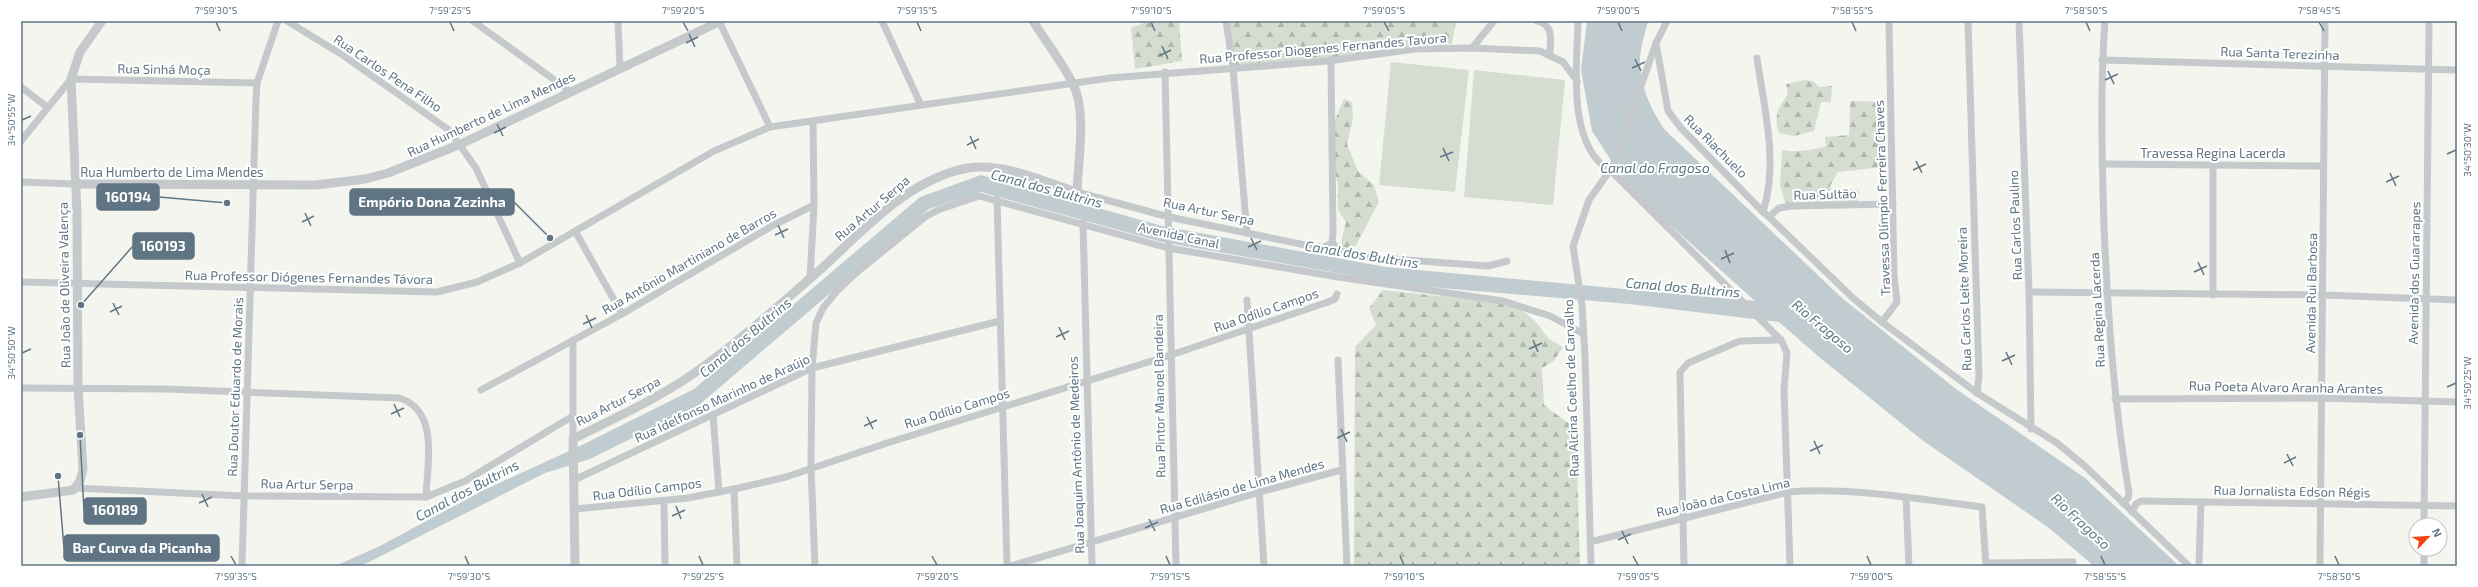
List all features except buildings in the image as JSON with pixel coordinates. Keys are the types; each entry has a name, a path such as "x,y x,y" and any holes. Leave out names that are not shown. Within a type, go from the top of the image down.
{"street":[{"path":"21,141 71,79 80,52 102,21"},
{"name":"Rua Doutor Eduardo de Morais","path":"242,566 257,83 278,21"},
{"name":"Rua Carlos Pena Filho","path":"287,21 341,54 440,124 461,144 476,168 520,263"},
{"path":"473,21 571,92"},
{"path":"618,21 620,68"},
{"name":"Rua Humberto de Lima Mendes","path":"21,182 253,186 316,185 365,179 388,173 461,144 720,21"},
{"path":"720,21 770,127"},
{"path":"882,21 898,51 921,105"},
{"path":"1034,21 1073,84 1079,109 1077,192"},
{"path":"1226,21 1233,68 1247,233"},
{"path":"1472,48 1494,21"},
{"path":"1537,21 1546,24 1549,28 1550,54"},
{"path":"1578,21 1576,81 1577,105 1586,141 1594,157 1604,167 1612,168 1737,297 1781,340 1787,353 1784,390 1790,566"},
{"path":"1656,43 1667,21"},
{"name":"Travessa Olímpio Ferreira Chaves","path":"1882,322 1897,302 1894,276 1889,21"},
{"name":"Rua Carlos Leite Moreira","path":"1968,21 1979,376 1977,394"},
{"name":"Rua Carlos Paulino","path":"2019,21 2029,292 2031,429"},
{"name":"Rua Regina Lacerda","path":"2104,21 2102,60 2102,164 2107,293 2115,399 2129,493 2128,498 2123,503"},
{"name":"Avenida Rui Barbosa","path":"2320,566 2326,66 2325,21"},
{"name":"Avenida dos Guararapes","path":"2424,517 2429,21"},
{"name":"Rua Alcina Coelho de Carvalho","path":"1591,566 1582,305 1573,246 1590,200 1612,168 1646,67 1656,43"},
{"name":"Rua Riachuelo","path":"1656,43 1666,99 1673,120 1763,212"},
{"name":"Rua Professor Diogenes Fernandes Tavora","path":"921,105 1165,72 1331,60 1415,49 1520,49 1550,54 1563,62 1576,81"},
{"path":"1757,58 1768,129 1770,163 1770,190 1763,212 1843,288 1882,322 1977,394 2031,429 2057,443 2189,566"},
{"path":"1331,60 1332,243 1341,251 1366,257 1488,266 1507,261"},
{"name":"Rua Santa Terezinha","path":"2102,60 2457,70"},
{"name":"Rua Pintor Manoel Bandeira","path":"1165,72 1169,217 1168,246 1173,518 1176,566"},
{"name":"Rua Sinhá Moça","path":"71,79 257,83"},
{"name":"Rua João de Oliveira Valença","path":"71,79 75,184 78,387 84,461 82,476 76,488"},
{"path":"21,87 47,107"},
{"name":"Rua Professor Diógenes Fernandes Távora","path":"21,282 250,289 436,292 477,282 520,263 714,152 770,127 921,105"},
{"path":"810,278 814,205 813,121"},
{"name":"Travessa Regina Lacerda","path":"2102,164 2324,166"},
{"path":"2213,166 2213,295"},
{"name":"Rua Artur Serpa","path":"573,441 691,376 810,278 906,194 927,181 946,174 973,168 992,167 1169,217 1315,247 1324,247 1332,243"},
{"name":"Avenida Canal","path":"812,368 816,323 829,299 851,278 931,212 979,196 997,199 1168,246 1380,283 1482,296 1537,311 1582,333"},
{"path":"997,199 1007,566"},
{"name":"Rua Sultão","path":"1769,217 1779,208 1792,206 1893,204"},
{"name":"Rua Antônio Martiniano de Barros","path":"481,390 622,314 772,226 814,205"},
{"name":"Rua Joaquim Antônio de Medeiros","path":"1083,223 1092,566"},
{"path":"575,231 622,314"},
{"path":"2029,292 2323,295 2457,300"},
{"name":"Rua Odílio Campos","path":"574,509 664,501 734,490 811,468 1171,355 1328,302 1335,299 1337,294"},
{"path":"1247,300 1250,328 1264,566"},
{"name":"Rua Idelfonso Marinho de Araújo","path":"574,475 713,415 812,368 1000,321"},
{"path":"573,340 575,566"},
{"path":"1684,566 1680,372 1688,364 1740,341 1781,340"},
{"path":"1338,360 1341,470 1347,566"},
{"path":"812,368 811,468 815,566"},
{"path":"21,388 78,387 390,397 409,402 419,410 427,427 426,497"},
{"name":"Rua Poeta Alvaro Aranha Arantes","path":"2115,399 2321,398 2457,402"},
{"path":"713,415 719,492"},
{"name":"Rua Artur Serpa","path":"21,497 76,488 243,496 426,497 465,481 573,416"},
{"name":"Rua Edilásio de Lima Mendes","path":"1011,566 1260,492 1341,470"},
{"path":"734,490 737,566"},
{"name":"Rua João da Costa Lima","path":"1590,542 1788,492 1843,491 1906,497 1982,507 1986,565"},
{"path":"1906,497 1909,566"},
{"path":"664,501 665,566"},
{"name":"Rua Jornalista Edson Régis","path":"2132,512 2136,504 2141,501 2457,506"},
{"path":"2199,566 2201,502"},
{"path":"1986,565 2073,562"}],"green space":[{"path":"1148,21 1179,21 1182,61 1135,69 1131,28"},
{"path":"1227,21 1456,21 1452,44 1414,46 1328,61 1233,68"},
{"path":"1391,62 1469,70 1455,192 1379,185"},
{"path":"1474,70 1565,80 1553,205 1464,197"},
{"path":"1804,80 1813,81 1819,87 1832,86 1831,102 1821,102 1814,131 1794,136 1779,133 1776,122 1779,108 1788,94 1786,84"},
{"path":"1344,99 1352,102 1353,119 1347,144 1358,171 1374,185 1379,202 1356,245 1350,249 1342,247 1342,238 1346,222 1338,210 1338,186 1332,157 1332,127"},
{"path":"1850,101 1884,102 1883,167 1838,172 1830,186 1832,193 1844,193 1848,189 1859,190 1857,205 1785,203 1780,185 1782,150 1804,151 1815,149 1826,146 1825,137 1849,135"},
{"path":"1383,290 1514,304 1535,321 1549,339 1563,347 1554,361 1542,368 1544,405 1576,429 1580,566 1354,566 1355,347 1376,325 1369,308"}],"water":[{"name":"Canal do Fragoso","path":"1587,21 1648,21 1641,51 1640,70 1647,97 1665,130 1842,298 1956,389 2085,478 2179,566 2094,566 2049,528 1922,440 1819,357 1779,322 1629,304 1405,285 1162,242 981,192 929,209 699,405 590,459 545,473 367,563 358,566 335,566 378,547 484,490 580,446 694,389 920,197 981,175 1162,226 1386,267 1755,301 1629,188 1592,131 1581,70"}],"place":[{"name":"160194","path":"227,203"},
{"name":"Empório Dona Zezinha","path":"550,238"},
{"name":"160193","path":"81,305"},
{"name":"160189","path":"80,435"},
{"name":"Bar Curva da Picanha","path":"58,476"}],"water label":[{"name":"Canal dos Bultrins","path":"1047,188"},
{"name":"Canal dos Bultrins","path":"1362,254"},
{"name":"Canal dos Bultrins","path":"1683,287"},
{"name":"Rio Fragoso","path":"1823,326"},
{"name":"Canal dos Bultrins","path":"745,337"},
{"name":"Canal dos Bultrins","path":"467,490"},
{"name":"Rio Fragoso","path":"2081,521"}]}
